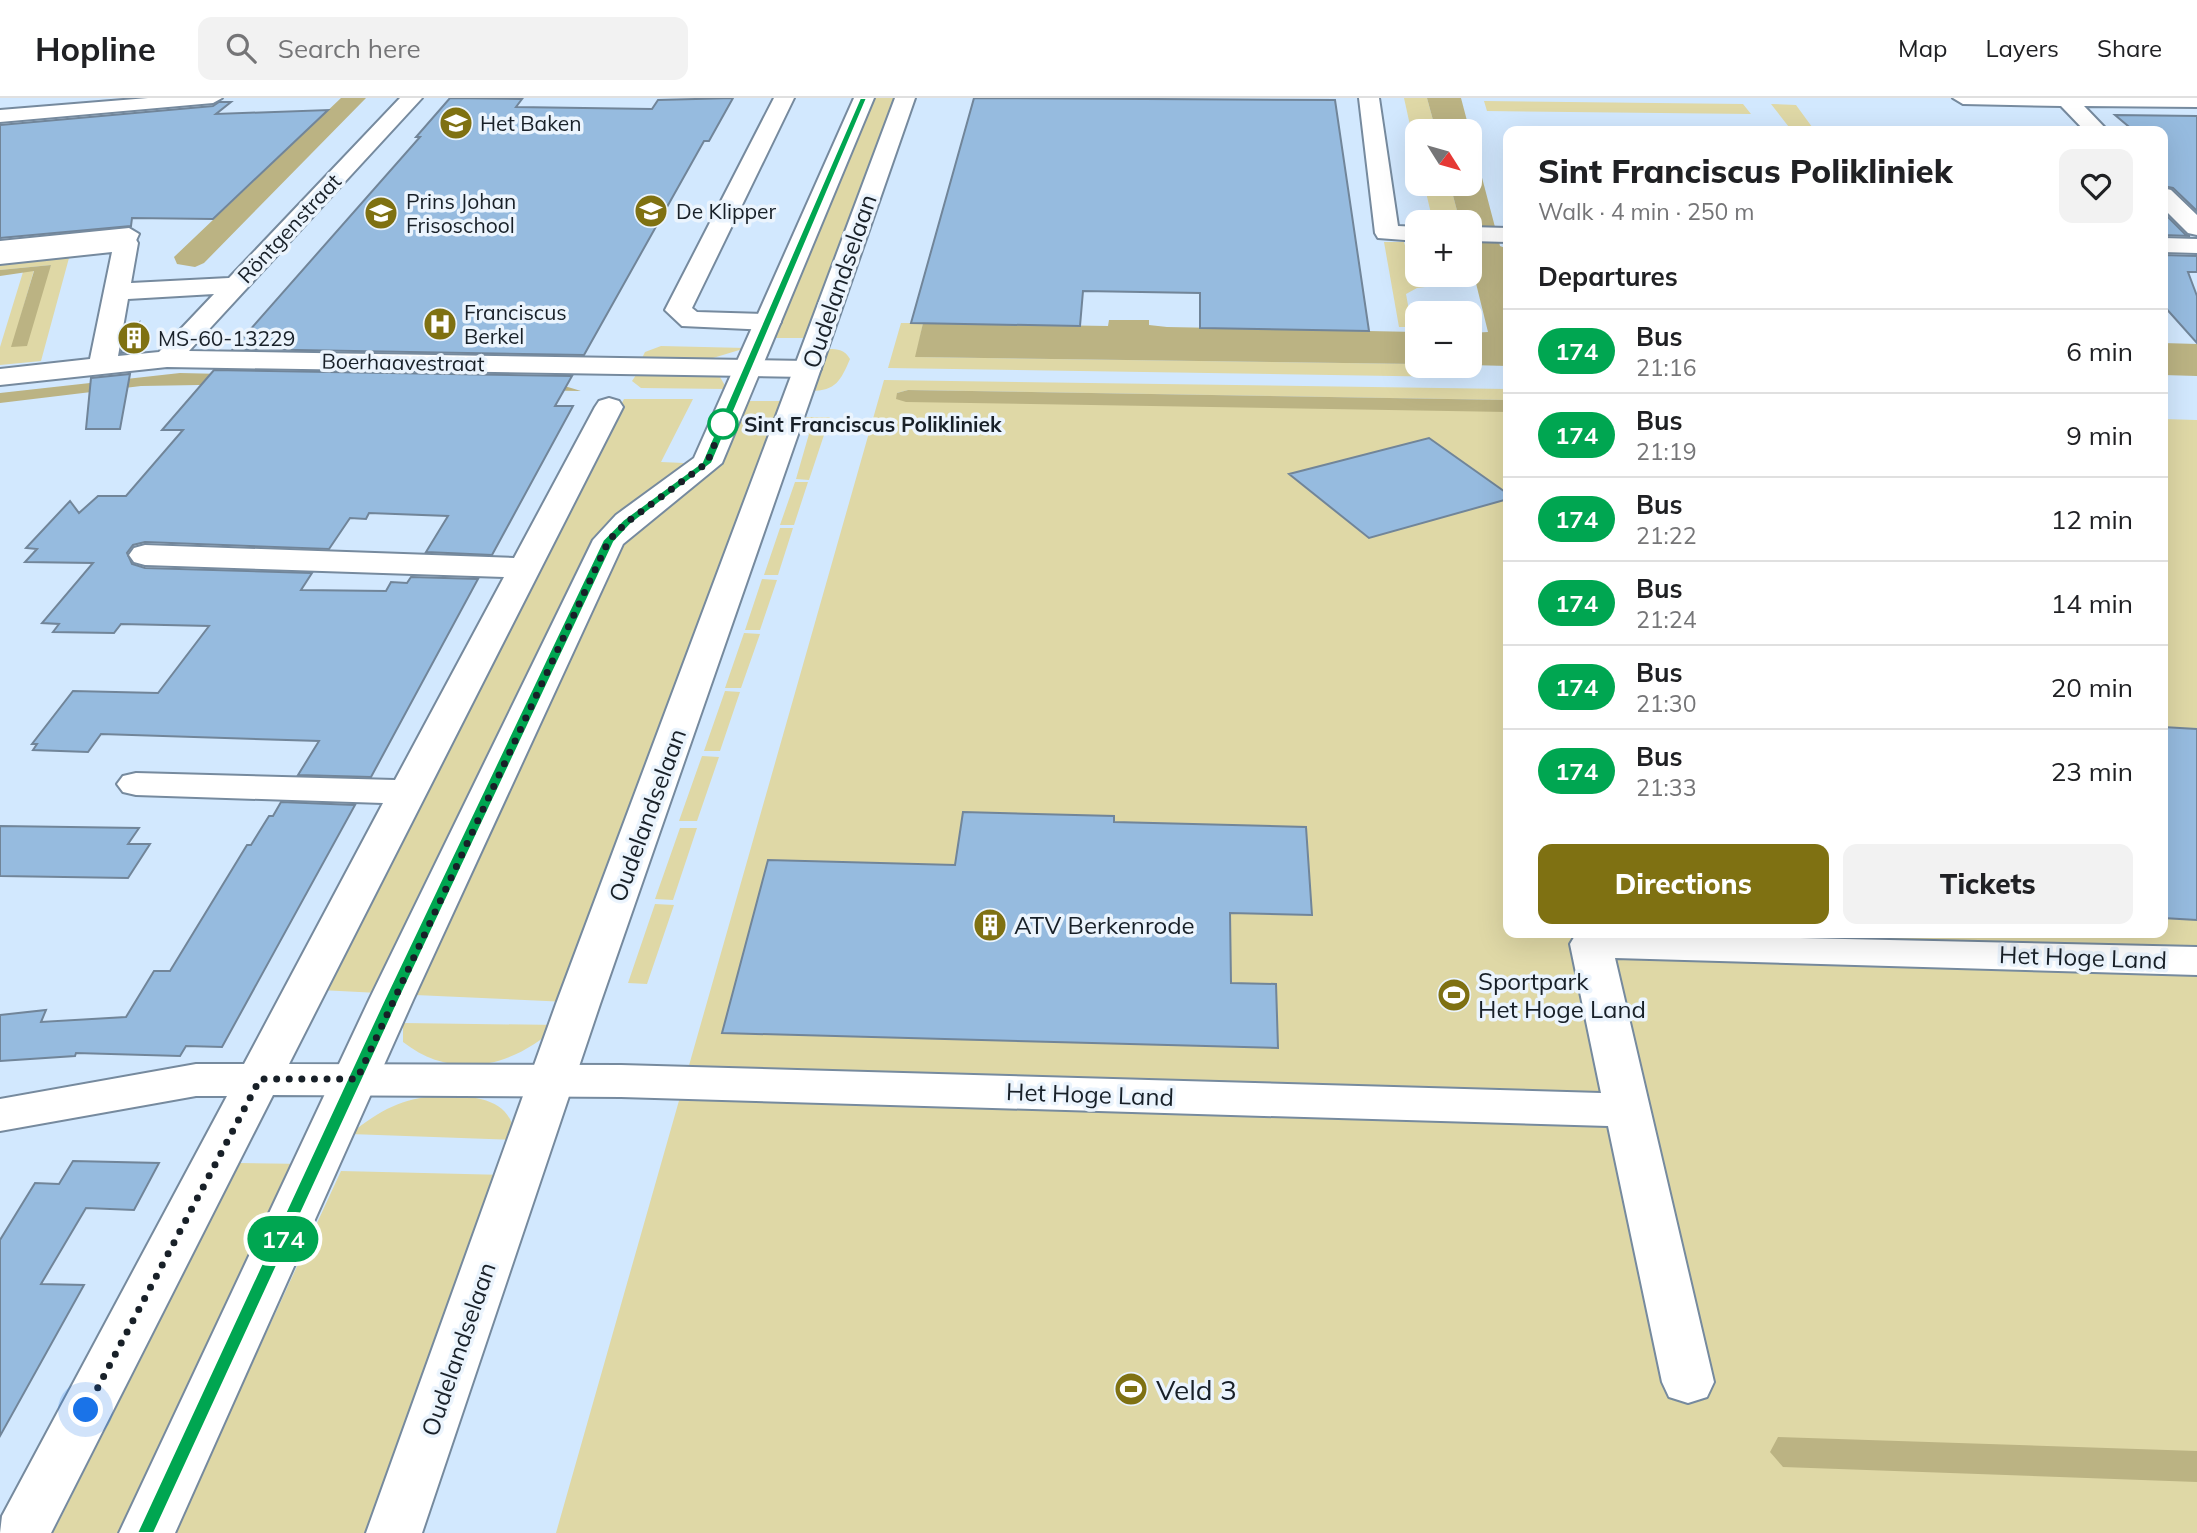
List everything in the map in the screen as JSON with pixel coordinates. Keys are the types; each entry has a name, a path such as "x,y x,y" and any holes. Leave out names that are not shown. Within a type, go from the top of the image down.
{"street":[{"path":"0,116 213,98"},
{"name":"Röntgenstraat","path":"167,359 412,98"},
{"path":"768,322 691,320 678,310 784,98"},
{"name":"Oudelandselaan","path":"147,1533 609,540 627,522 707,463 864,98"},
{"name":"Oudelandselaan","path":"394,1533 552,1081 905,98"},
{"path":"1369,98 1387,233 1405,233"},
{"path":"1964,98 2197,101"},
{"path":"2066,99 2092,126"},
{"path":"2168,200 2197,228"},
{"path":"0,247 129,234 102,366"},
{"path":"1482,234 1503,235"},
{"path":"0,257 126,243"},
{"path":"2168,245 2197,246"},
{"path":"118,292 168,287 235,286"},
{"name":"Boerhaavestraat","path":"0,377 167,359 807,369"},
{"path":"22,1533 608,407"},
{"path":"145,555 526,568"},
{"path":"136,784 408,792"},
{"name":"Het Hoge Land","path":"0,1115 195,1080 260,1079 552,1081 1627,1110 1591,944 2197,961"},
{"path":"1627,1110 1688,1382"}],"shaded area":[{"path":"341,98 366,98 204,263 195,267 177,264 174,257"},
{"path":"871,98 897,98 810,338 771,338"},
{"path":"1404,98 1427,98 1433,119 1409,119"},
{"path":"1427,98 1461,98 1467,119 1433,119"},
{"path":"1484,101 1743,104 1751,114 1487,111"},
{"path":"1771,104 1796,105 1811,126 1788,126"},
{"path":"1482,178 1500,246 1503,247 1503,366 1482,365 1482,332 1488,332 1477,287 1482,287 1482,210 1457,210 1453,196 1482,196"},
{"path":"1427,196 1453,196 1457,210 1430,210"},
{"path":"1384,242 1404,242 1405,287 1426,287 1406,294 1405,327 1399,327"},
{"path":"69,258 41,361 0,365 0,347 23,272 34,270 12,347 51,265 0,270 0,263"},
{"path":"51,265 27,346 11,347 34,271 0,276 0,270"},
{"path":"1109,320 1149,320 1149,325 1167,327 1405,332 1405,364 915,357 923,323 1108,326"},
{"path":"901,323 923,323 916,357 1405,364 1405,376 888,368"},
{"path":"2168,343 2197,344 2197,376 2168,375"},
{"path":"661,346 746,348 703,361 641,360 645,352"},
{"path":"824,349 842,351 850,359 836,383 826,389 811,391"},
{"path":"638,372 709,374 720,377 727,389 641,388 632,381"},
{"path":"180,373 548,381 581,391 141,386 0,403 0,393"},
{"name":"Sportpark Het Hoge Land","path":"884,380 1503,389 1503,400 908,390 897,393 1503,409 1503,938 2168,938 2168,419 2197,420 2197,1533 556,1533"},
{"path":"908,390 1503,400 1503,412 906,402 896,399 897,393"},
{"path":"624,399 693,399 661,462 684,463 660,492 602,530 379,993 320,990"},
{"path":"744,401 790,401 568,1002 415,995 618,545 657,507"},
{"path":"801,417 830,417 809,480 796,479 809,434 795,433"},
{"path":"795,482 808,482 794,525 780,525"},
{"path":"780,528 793,528 778,575 764,575"},
{"path":"762,579 777,580 760,630 745,630"},
{"path":"744,633 760,634 741,688 725,688"},
{"path":"725,691 740,692 720,751 704,751"},
{"path":"702,756 719,757 697,821 679,821"},
{"path":"680,828 697,828 673,900 655,899"},
{"path":"655,904 674,905 647,984 628,983"},
{"path":"403,1023 558,1025 540,1040 502,1060 462,1065 442,1062 403,1042"},
{"path":"441,1095 479,1099 500,1107 513,1126 515,1140 350,1134 392,1107 414,1099"},
{"path":"240,1163 305,1164 128,1533 53,1533"},
{"path":"341,1171 506,1175 376,1533 174,1533"},
{"path":"1778,1437 2197,1451 2197,1482 1783,1467 1770,1452"}],"building":[{"path":"450,98 522,99 516,107 652,109 658,100 733,98 709,141 704,141 584,355 233,349 420,137 416,137"},
{"path":"974,98 1335,100 1369,331 1200,328 1200,293 1083,291 1080,326 911,323"},
{"path":"219,102 231,102 216,114 328,110 213,219 132,218 131,226 0,238 0,125 213,106"},
{"path":"2115,115 2197,116 2197,211 2173,188 2168,187 2168,126 2128,126"},
{"path":"2168,217 2186,235 2190,236 2168,235"},
{"path":"2168,255 2197,256 2197,272 2188,272 2197,296 2197,343 2168,311"},
{"path":"139,323 134,352 121,353 124,339"},
{"path":"214,370 572,376 555,406 573,406 492,555 426,552 448,516 369,513 366,519 350,518 329,549 145,542 133,545 127,553 132,564 145,568 312,573 301,590 386,591 391,582 407,583 411,577 478,579 371,777 298,775 319,741 101,734 88,752 33,750 37,744 32,744 73,691 158,693 209,626 121,624 114,633 53,632 59,624 42,623 93,563 25,562 37,549 26,548 70,501 79,513 98,496 126,496 183,430 162,430"},
{"path":"130,374 120,429 86,429 91,378"},
{"path":"1429,438 1503,490 1503,500 1369,538 1289,474"},
{"path":"2168,727 2197,729 2197,920 2168,918"},
{"path":"281,802 355,805 222,1047 186,1046 180,1056 76,1053 75,1056 0,1061 0,1015 46,1010 41,1022 126,1017 154,971 170,971 247,845 251,845"},
{"name":"ATV Berkenrode","path":"963,812 1114,816 1114,822 1306,827 1312,915 1230,913 1231,983 1276,984 1278,1048 722,1033 768,860 955,865"},
{"path":"0,826 139,828 128,844 150,844 128,878 0,876"},
{"path":"73,1161 159,1163 134,1210 86,1208 41,1284 84,1285 0,1436 0,1240 35,1183 59,1184"}],"bus line":[{"name":"174","path":"147,1533 391,1000 609,540 627,522 707,463 864,98"}],"place":[{"name":"Het Baken","path":"456,123"},
{"name":"De Klipper","path":"651,211"},
{"name":"Prins Johan Frisoschool","path":"381,213"},
{"name":"Franciscus Berkel","path":"440,324"},
{"name":"MS-60-13229","path":"134,338"},
{"name":"Sint Franciscus Polikliniek","path":"723,424"},
{"name":"ATV Berkenrode","path":"990,925"},
{"name":"Sportpark Het Hoge Land","path":"1454,995"},
{"name":"Veld 3","path":"1131,1389"}],"route":[{"path":"86,1410 260,1079 357,1079 391,1000 609,540 627,522 707,463 723,424"}]}
